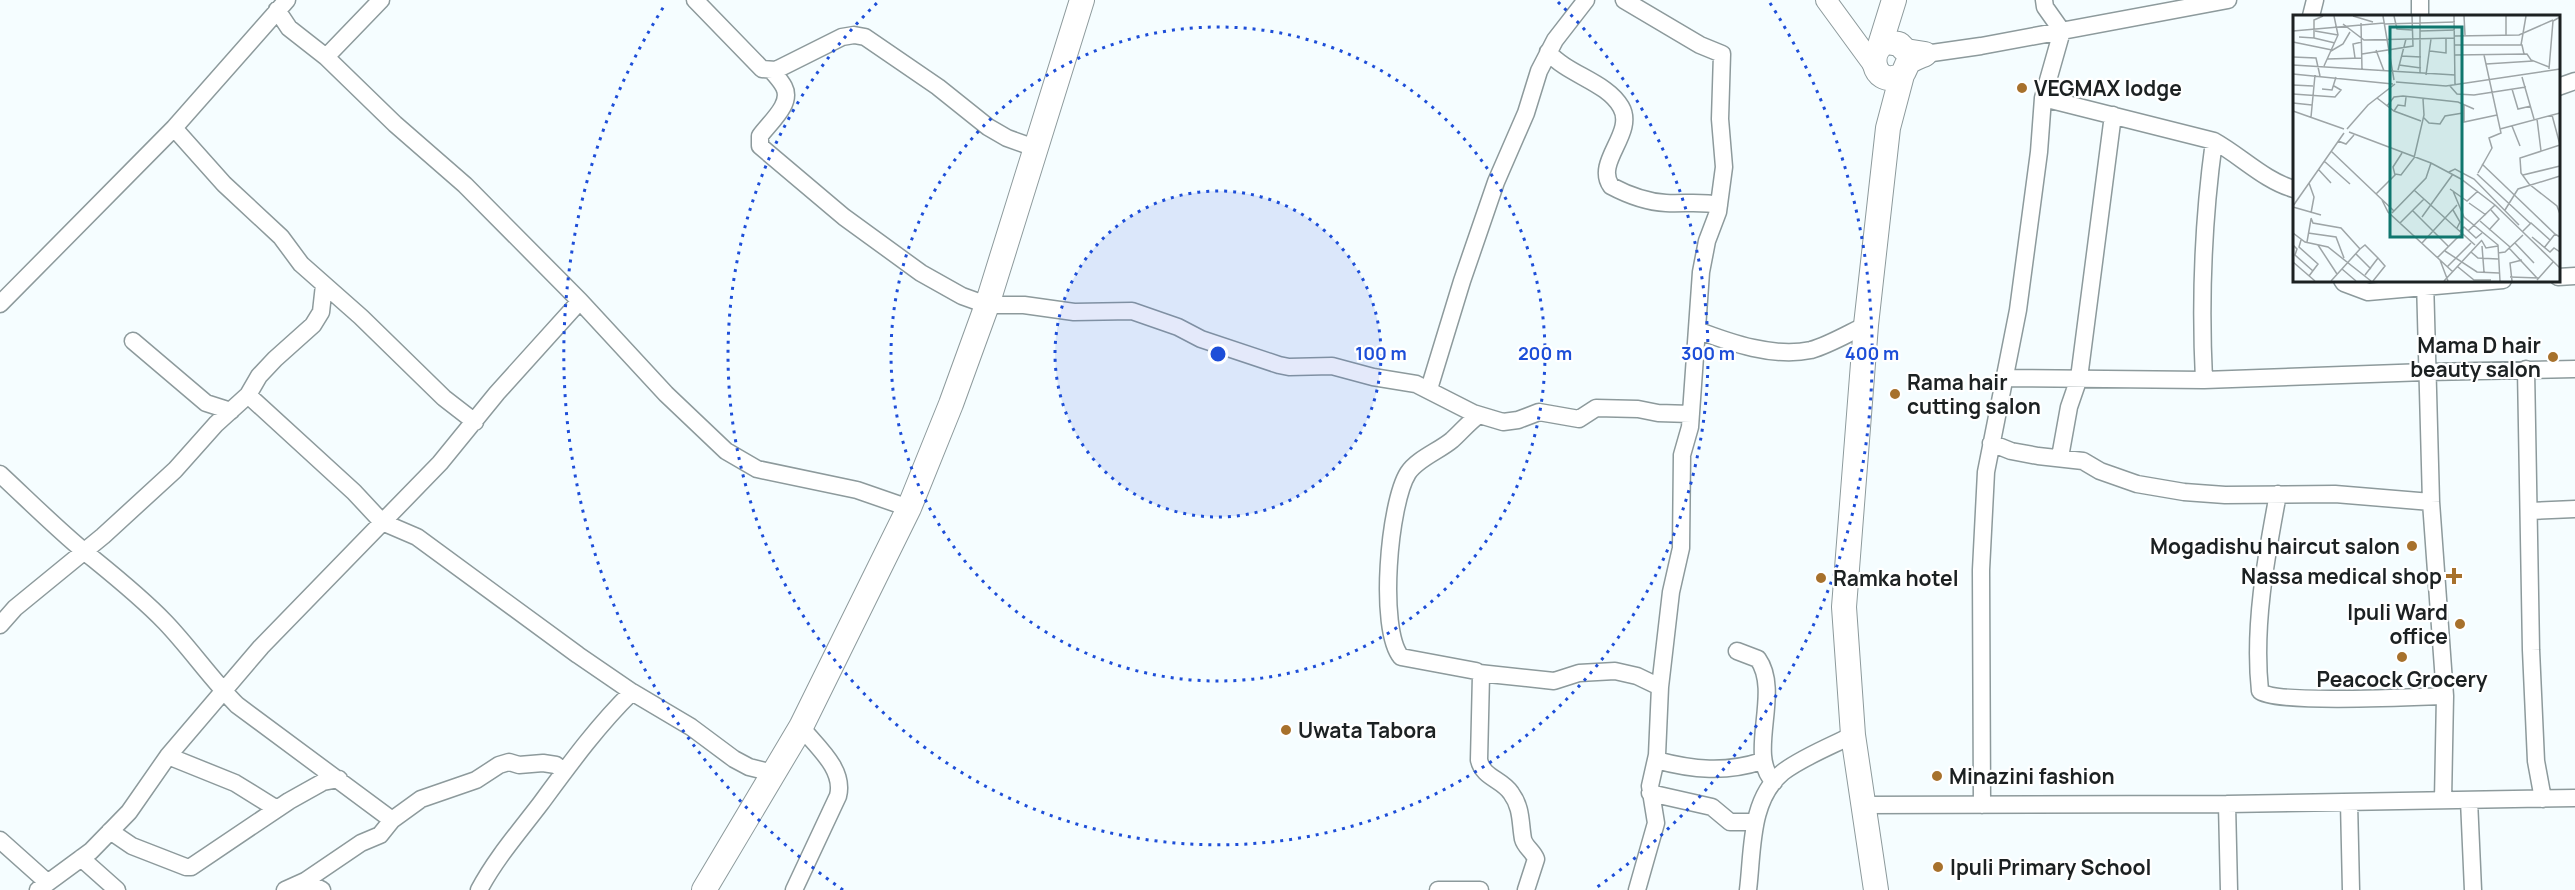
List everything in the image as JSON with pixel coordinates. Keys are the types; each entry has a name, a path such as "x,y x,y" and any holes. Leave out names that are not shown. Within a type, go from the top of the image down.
{"highway":[{"path":"704,890 801,727 909,508 951,404 987,305 1082,0"},
{"path":"1876,890 1853,735 1844,607 1866,325 1895,61 1895,0"}],"main road":[{"path":"1832,7 1895,61"}],"street":[{"path":"326,57 381,0"},
{"path":"695,0 758,66 772,71 784,86 786,98 782,108 760,136 760,146 844,217 912,267 948,290 987,305 1024,305 1074,312 1132,311 1178,327 1201,339 1279,365 1289,367 1332,366 1372,377 1416,384 1479,415 1503,422 1518,420 1539,412 1578,419 1591,409 1600,408 1691,414"},
{"path":"1429,389 1497,182 1515,144 1539,71 1548,52 1586,0"},
{"path":"1624,0 1700,45 1722,54 1720,118 1724,167 1719,205 1705,252 1691,414 1688,436 1681,459 1681,548 1671,592 1660,687 1656,760 1650,793 1656,826 1637,890"},
{"path":"2044,0 2044,7 2062,31"},
{"path":"1895,61 2228,0"},
{"path":"2311,15 2314,0"},
{"path":"282,5 289,28"},
{"path":"0,304 174,128 282,5"},
{"path":"264,25 289,28 326,57 356,88 465,185 580,301 660,388 706,434 734,456 757,469 857,490 909,508"},
{"path":"1982,805 1981,570 1986,472 2018,310 2039,152 2043,98 2062,31"},
{"path":"772,71 842,37 854,35 865,37 938,87 988,127 1007,138 1035,148"},
{"path":"1548,52 1563,67 1610,94 1621,107 1624,114 1624,127 1607,174 1611,186 1632,196 1663,203 1697,202 1719,205"},
{"path":"2560,87 2575,81"},
{"path":"2043,98 2214,141 2239,155 2277,183 2293,188"},
{"path":"2060,458 2069,407 2079,378 2113,115"},
{"path":"174,128 224,184 281,237 301,264 444,398 475,422"},
{"path":"2204,380 2203,259 2214,141"},
{"path":"2560,277 2575,276"},
{"path":"2344,282 2368,292 2425,283 2451,282"},
{"path":"2425,283 2426,372 2432,502 2445,696 2443,800"},
{"path":"0,625 15,608 85,552 175,470 248,395 259,376 274,358 313,325 321,312 324,285"},
{"path":"0,840 43,886 81,858 110,831 148,788 168,756 261,647 440,463 497,393 580,301"},
{"path":"1697,330 1734,343 1774,351 1801,351 1813,349 1866,325"},
{"path":"133,341 206,403 231,411"},
{"path":"2526,369 2530,650 2536,761 2543,799"},
{"path":"2006,378 2204,380 2575,369"},
{"path":"248,395 354,492 382,522 417,537 632,692 691,727 734,759 749,767 773,773"},
{"path":"1479,415 1452,440 1413,467 1398,497 1392,528 1388,597 1393,641 1401,657 1479,674 1554,681 1579,673 1615,671 1636,676 1660,687"},
{"path":"1990,443 2024,453 2083,461 2100,471 2137,484 2203,494 2335,494 2432,502"},
{"path":"0,474 85,552 115,574 162,619 197,656 223,690 256,721 339,779 392,820"},
{"path":"2278,494 2267,547 2262,593 2259,682 2262,693 2337,698 2445,696"},
{"path":"2529,511 2575,509"},
{"path":"1737,651 1758,659 1764,671 1766,718 1762,761 1774,782"},
{"path":"1479,674 1482,678 1479,760 1486,773 1508,788 1517,802 1523,840 1536,859 1526,890"},
{"path":"479,890 508,844 564,771 632,692"},
{"path":"794,890 838,796 840,785 832,765 801,727"},
{"path":"1748,890 1755,822 1769,788 1786,770 1853,735"},
{"path":"168,756 235,783 277,809"},
{"path":"1656,760 1704,770 1734,768 1762,761"},
{"path":"285,890 304,881 361,843 380,835 392,820 421,798 476,780 505,763 519,765 543,763 556,765 564,771"},
{"path":"110,831 132,846 191,867 277,809 324,782 339,779"},
{"path":"1650,793 1712,807 1730,822 1755,822"},
{"path":"1863,805 2227,804 2575,798"},
{"path":"2469,800 2473,890"},
{"path":"2349,802 2351,890"},
{"path":"2227,804 2229,890"},
{"path":"81,858 117,890"},
{"path":"304,881 322,890"},
{"path":"1437,890 1480,890"}],"place":[{"name":"VEGMAX lodge","path":"2022,88"},
{"name":"Mama D hair beauty salon","path":"2553,357"},
{"name":"Rama hair cutting salon","path":"1895,394"},
{"name":"Mogadishu haircut salon","path":"2412,546"},
{"name":"Nassa medical shop","path":"2454,576"},
{"name":"Ramka hotel","path":"1821,578"},
{"name":"Ipuli Ward office","path":"2460,624"},
{"name":"Peacock Grocery","path":"2402,657"},
{"name":"Uwata Tabora","path":"1286,730"},
{"name":"Minazini fashion","path":"1937,776"},
{"name":"Ipuli Primary School","path":"1938,867"}]}
